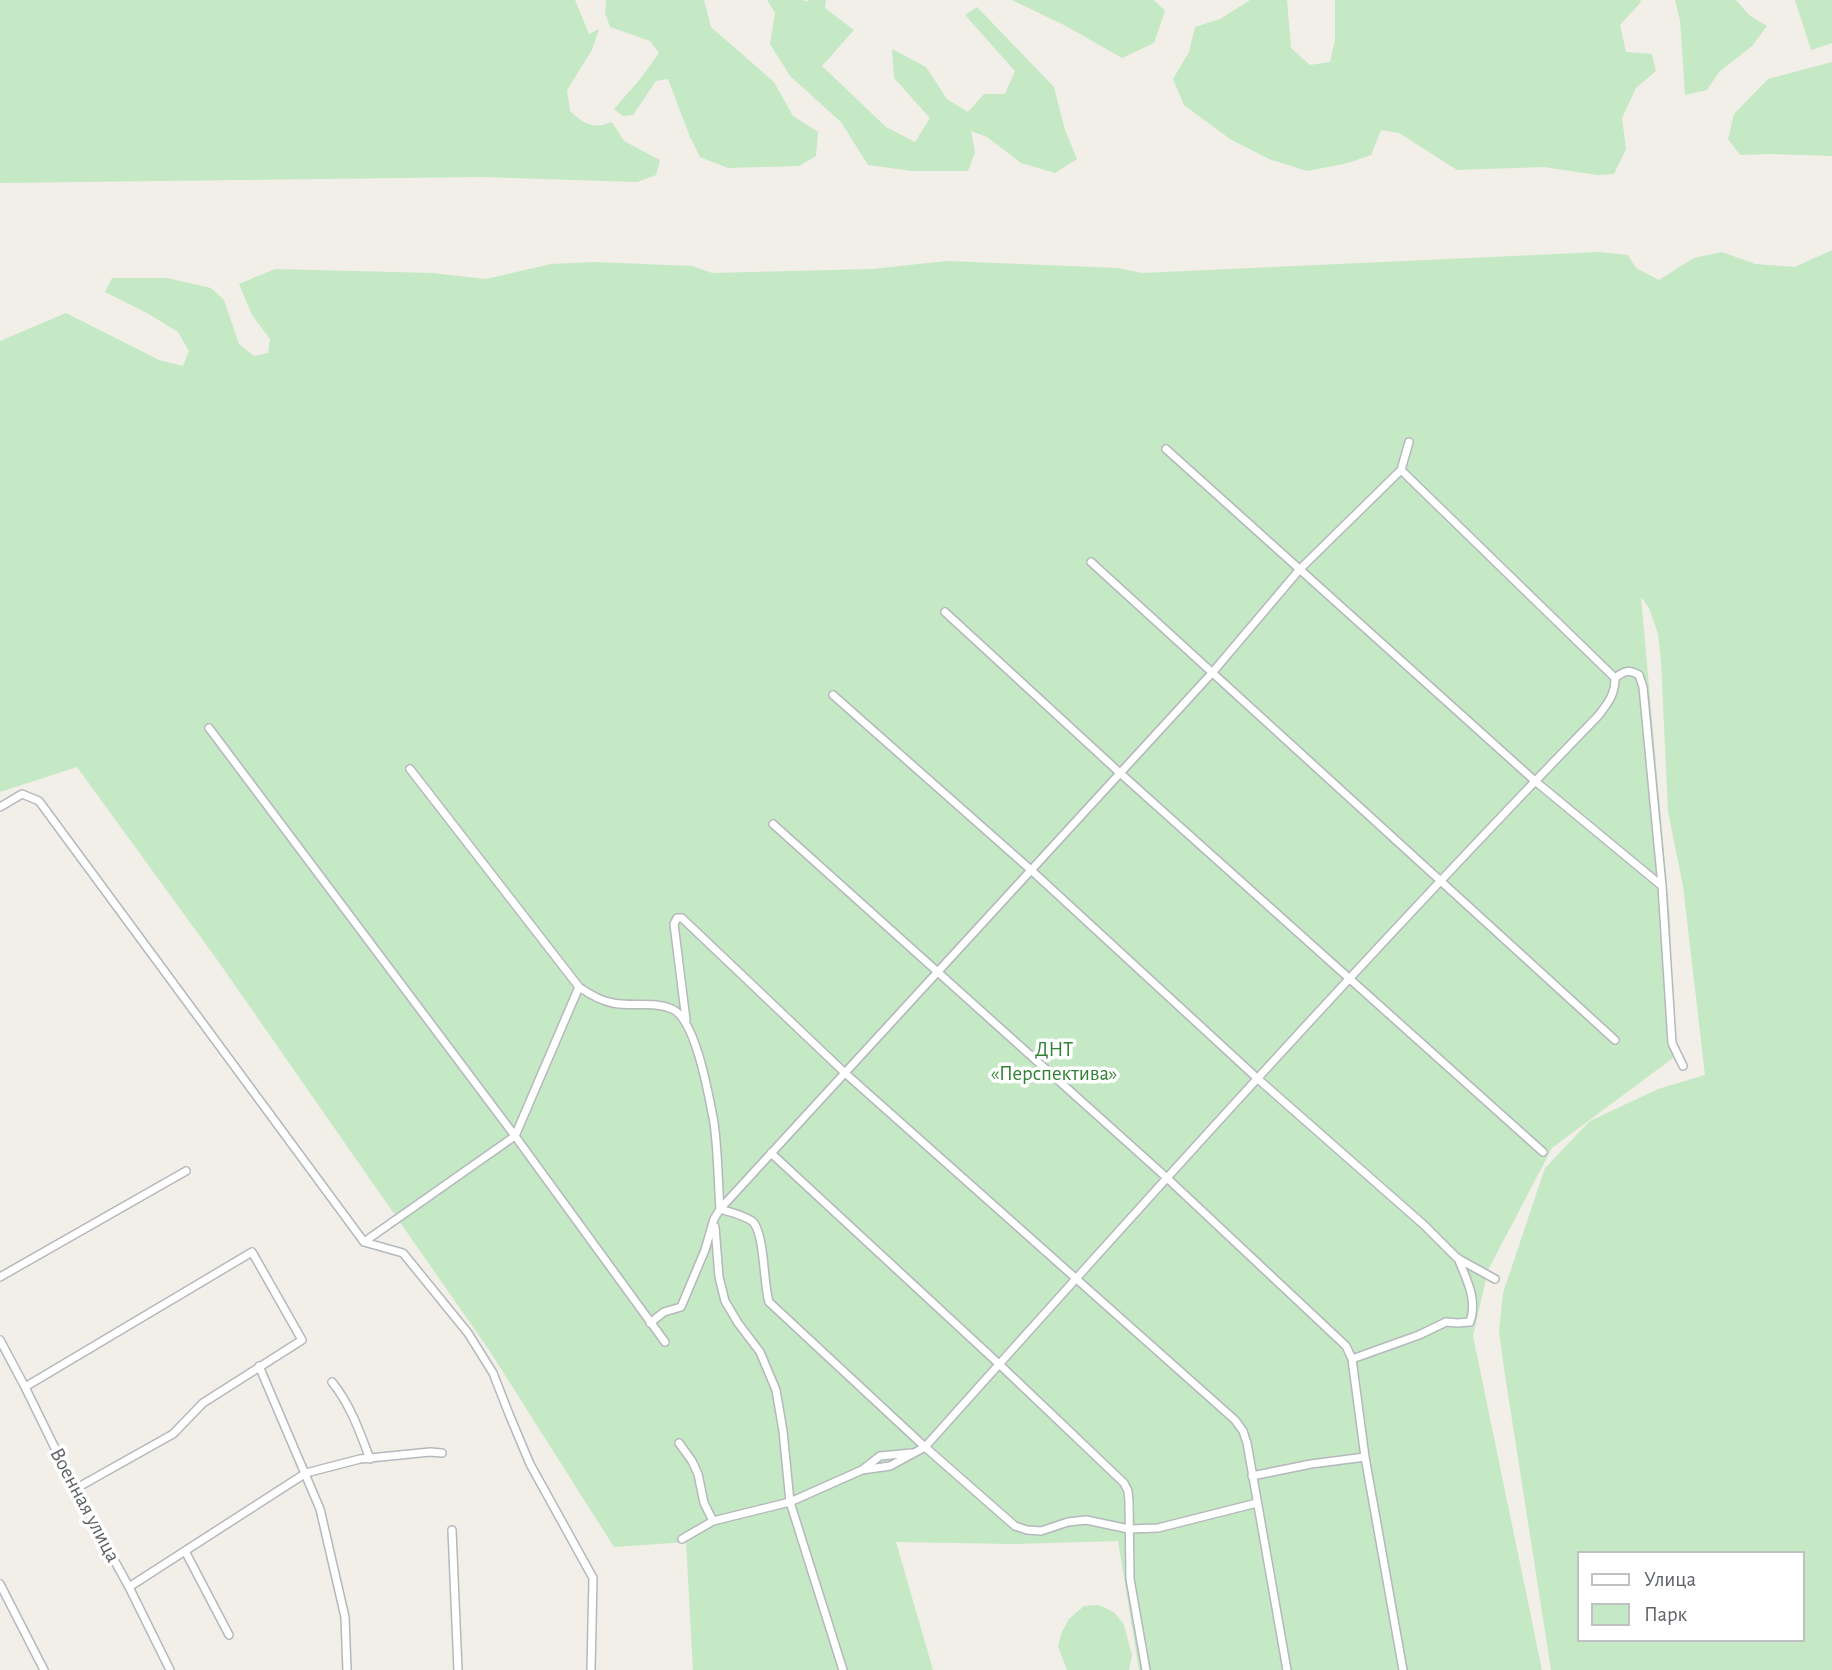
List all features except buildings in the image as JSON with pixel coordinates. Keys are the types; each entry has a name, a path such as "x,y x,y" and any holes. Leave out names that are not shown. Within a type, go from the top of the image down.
{"street":[{"path":"650,1323 664,1312 681,1307 720,1209 1212,673 1300,569 1401,470 1409,442"},
{"path":"1166,449 1535,781 1662,886"},
{"path":"682,1539 713,1521 790,1502 862,1470 890,1466 925,1447 1440,880 1598,716 1611,699 1615,678 1401,470"},
{"path":"1091,562 1615,1040"},
{"path":"945,612 1349,980 1543,1152"},
{"path":"1615,678 1624,671 1632,671 1639,675 1643,687 1662,886 1672,1043 1683,1066"},
{"path":"833,695 1031,870 1258,1079 1424,1225 1457,1258 1495,1279"},
{"path":"209,728 515,1136 665,1342"},
{"path":"410,768 579,988 612,1003 668,1008 677,1011 686,1020"},
{"path":"0,807 22,794 39,801 364,1242 403,1253 468,1333 493,1373 530,1464 593,1578 591,1670"},
{"path":"773,824 1167,1178 1346,1346 1352,1359 1365,1457 1403,1670"},
{"path":"720,1209 714,1125 695,1041 686,1020 674,924 677,918 682,918 845,1073 1235,1420 1243,1431 1287,1670"},
{"path":"364,1242 515,1136 579,988"},
{"path":"771,1153 1124,1483 1128,1491 1130,1579 1146,1670"},
{"path":"0,1277 186,1171"},
{"path":"720,1209 749,1219 758,1227 769,1302 925,1447 1015,1526 1041,1531 1068,1522 1086,1520 1129,1529 1158,1528 1257,1503"},
{"path":"714,1219 719,1277 725,1301 738,1324 760,1352 776,1390 790,1502 843,1670"},
{"path":"25,1387 252,1252 302,1340 203,1403 173,1434 75,1489"},
{"path":"1352,1359 1419,1335 1446,1322 1470,1322 1473,1295 1457,1258"},
{"name":"Военная улица","path":"0,1340 170,1670"},
{"path":"259,1366 320,1508 345,1617 347,1670"},
{"path":"331,1382 340,1392 355,1421 370,1459"},
{"path":"679,1443 698,1474 704,1503 713,1521"},
{"path":"129,1587 306,1473 360,1459 442,1453"},
{"path":"1252,1476 1365,1457"},
{"path":"452,1530 458,1670"},
{"path":"185,1551 229,1635"},
{"path":"0,1584 44,1670"}],"green space":[{"path":"0,0 575,0 589,34 599,29 592,50 567,90 570,111 589,124 612,122 624,141 660,160 656,175 637,182 481,177 0,183"},
{"path":"606,0 704,0 711,27 774,82 793,116 818,132 816,156 799,166 728,168 700,157 668,79 656,81 633,115 623,116 614,109 659,53 650,41 610,27 605,13"},
{"path":"767,0 826,0 825,8 854,30 822,66 886,127 915,142 930,118 894,78 892,49 926,67 947,99 968,112 984,94 1005,94 1015,71 965,15 977,7 1054,87 1065,130 1077,159 1055,173 1021,163 987,137 971,131 975,152 968,171 912,171 868,165 841,122 790,76 770,44 775,13"},
{"path":"1012,0 1154,0 1165,11 1154,43 1122,58 1066,26"},
{"path":"1250,0 1287,0 1291,48 1310,65 1330,62 1335,40 1335,0 1640,0 1620,25 1626,52 1652,54 1656,71 1636,88 1622,118 1626,149 1614,174 1597,175 1544,167 1457,170 1399,133 1381,130 1371,155 1348,163 1307,171 1269,159 1230,139 1184,105 1173,79 1189,52 1195,27 1220,19"},
{"path":"1675,0 1736,0 1749,15 1767,26 1752,46 1719,72 1707,90 1685,95 1680,20"},
{"path":"1795,0 1832,0 1832,43 1811,50"},
{"path":"1832,62 1832,156 1740,155 1728,139 1734,114 1768,79"},
{"name":"ДНТ «Перспектива»","path":"1832,250 1832,1670 1551,1670 1499,1331 1503,1293 1545,1168 1590,1121 1658,1089 1705,1075 1683,886 1668,812 1658,634 1649,608 1641,597 1670,919 1673,1058 1552,1148 1488,1270 1473,1336 1542,1670 1139,1670 1118,1541 1014,1544 896,1542 933,1670 693,1670 686,1542 614,1547 489,1350 218,961 77,767 0,792 0,341 66,313 159,360 183,366 189,351 178,332 105,292 112,278 167,278 211,288 224,300 239,344 254,356 268,353 270,339 252,315 239,284 275,269 432,273 486,279 551,264 595,262 692,266 712,273 872,269 947,261 1118,268 1142,273 1600,252 1628,255 1636,268 1659,280 1694,258 1722,252 1755,264 1795,267"},
{"path":"1098,1605 1114,1612 1124,1625 1132,1655 1129,1670 1067,1670 1058,1646 1062,1632 1069,1619 1084,1606"}]}
